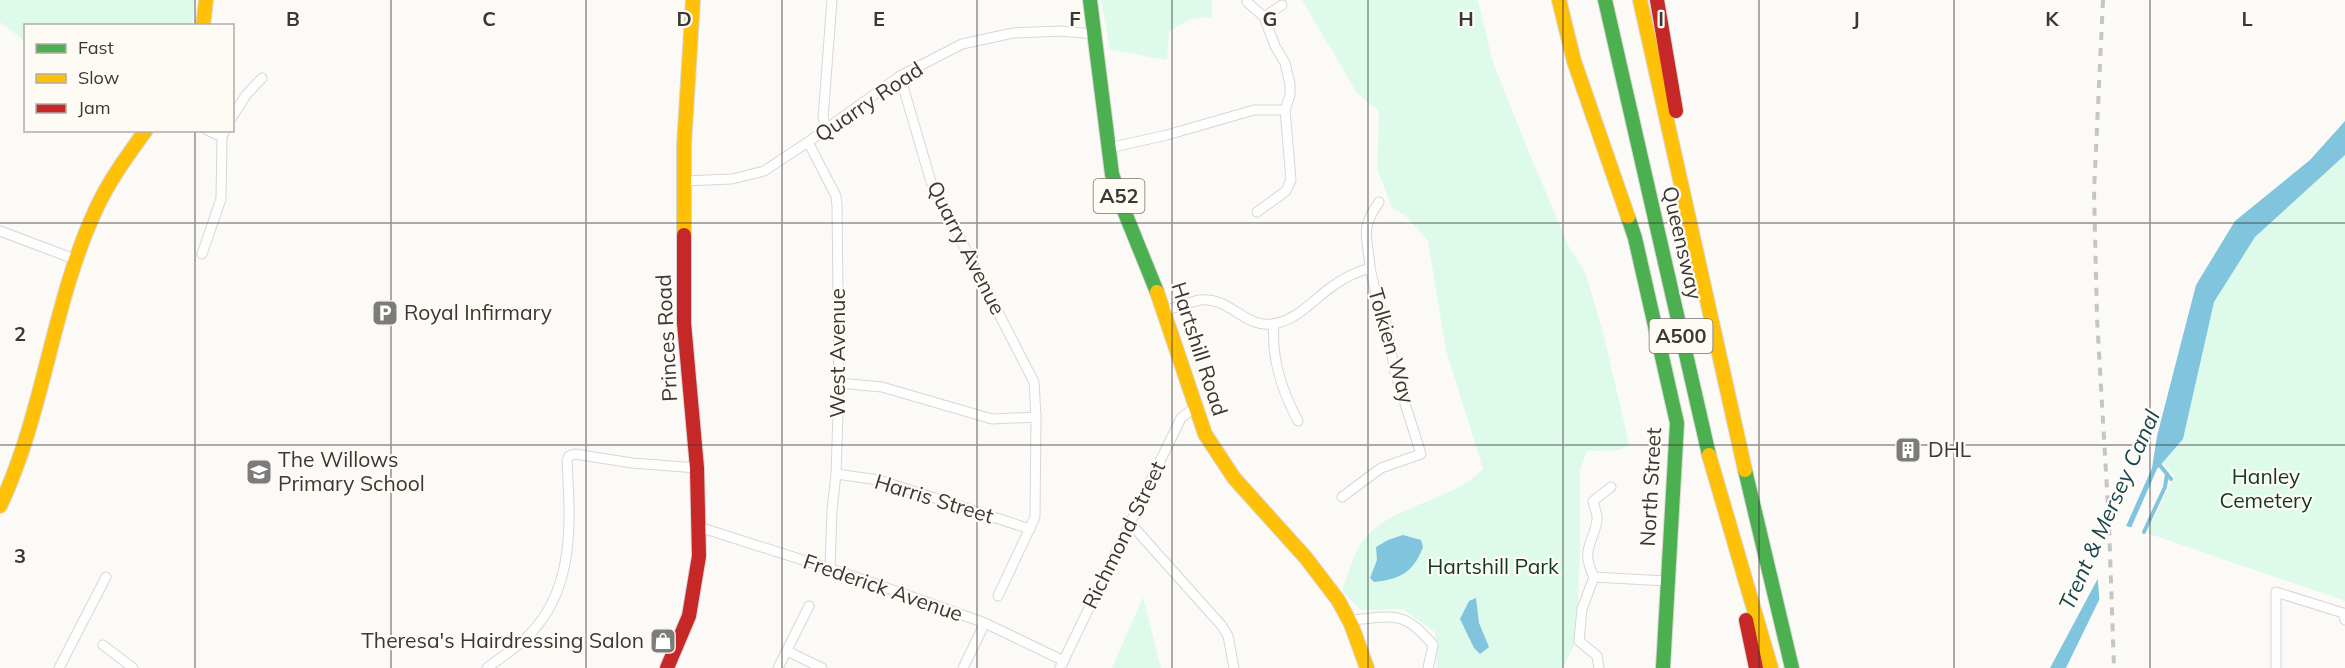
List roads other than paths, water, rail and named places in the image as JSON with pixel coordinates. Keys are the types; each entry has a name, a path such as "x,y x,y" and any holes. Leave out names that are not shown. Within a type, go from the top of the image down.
{"main road":[{"path":"203,24 206,0"},
{"name":"Princes Road","path":"667,668 682,636 694,596 699,556 697,468 684,323 684,181 693,0"},
{"name":"Hartshill Road","path":"1090,0 1116,190 1165,311 1195,407 1212,448 1273,523 1321,576 1350,620 1367,668"},
{"name":"North Street","path":"1559,0 1574,62 1635,238 1676,415 1676,455 1666,580 1663,668"},
{"name":"Queensway","path":"1605,0 1702,432 1771,668"},
{"name":"Queensway","path":"1640,0 1733,419 1792,668"},
{"path":"1657,0 1704,287"},
{"path":"0,506 14,477 22,452 54,333 77,260 107,185 145,132"},
{"path":"1733,419 1803,668"},
{"path":"1702,432 1717,517 1744,613 1756,668"}],"street":[{"path":"826,130 823,118 832,0"},
{"path":"1247,2 1264,17 1270,36 1289,73 1290,95 1285,110 1291,180 1286,191 1257,212"},
{"path":"1264,17 1282,5"},
{"name":"Quarry Road","path":"684,181 732,179 764,171 826,130 900,76 962,44 1013,33 1060,30 1095,34"},
{"name":"Quarry Avenue","path":"900,76 931,182 1034,382 1035,517 998,596"},
{"path":"234,112 243,92 262,78"},
{"path":"1109,148 1167,135 1254,110 1285,110"},
{"path":"202,254 221,199 223,134"},
{"name":"West Avenue","path":"808,142 836,196 837,206 839,383 830,569"},
{"path":"1370,268 1366,229 1370,216 1379,202"},
{"path":"0,231 77,260"},
{"name":"Tolkien Way","path":"1274,324 1304,310 1330,288 1353,273 1370,268 1386,323 1395,372 1421,454 1381,468 1342,497"},
{"path":"1165,311 1202,299 1232,308 1248,321 1274,324 1272,343 1279,375 1289,405 1298,421"},
{"path":"839,383 882,387 992,419 1036,417"},
{"name":"Richmond Street","path":"1062,664 1181,418 1195,407"},
{"path":"487,668 538,626 555,598 563,576 568,545 567,461 569,456 575,454 632,463 697,468"},
{"name":"Harris Street","path":"836,474 879,480 1030,529"},
{"path":"1599,668 1597,656 1579,641 1582,609 1594,577 1588,566 1588,544 1597,519 1593,501 1611,488"},
{"path":"1130,523 1222,626 1228,636 1234,668"},
{"name":"Frederick Avenue","path":"699,527 830,569 985,623 1062,664"},
{"path":"59,668 105,577"},
{"path":"1594,577 1666,580"},
{"path":"2276,668 2276,592 2343,613 2345,620"},
{"path":"778,668 809,606"},
{"path":"1350,620 1397,616 1417,626 1433,645 1428,668"},
{"path":"963,668 985,623"},
{"path":"103,645 133,668"},
{"path":"787,651 822,668"}],"water":[{"path":"2345,121 2345,155 2255,237 2214,302 2183,439 2157,469 2100,598 2066,668 2050,668 2127,524 2152,468 2157,436 2196,285 2235,221 2310,160"},
{"path":"1403,535 1421,540 1423,547 1415,563 1398,576 1374,582 1370,578 1377,560 1376,547"},
{"path":"1476,598 1479,623 1489,647 1480,654 1474,648 1460,619 1469,601"}],"waterway":[{"path":"2158,463 2171,479"},
{"path":"2144,532 2165,487 2167,474"}],"railway":[{"path":"2103,0 2094,191 2097,318 2109,524 2114,668"}],"place":[{"name":"Royal Infirmary","path":"385,313"},
{"name":"DHL","path":"1908,450"},
{"name":"The Willows Primary School","path":"259,472"},
{"name":"Theresa's Hairdressing Salon","path":"663,641"}],"park label":[{"name":"Hanley Cemetery","path":"2266,489"},
{"name":"Hartshill Park","path":"1493,567"}],"water label":[{"name":"Trent & Mersey Canal","path":"2109,510"}]}
